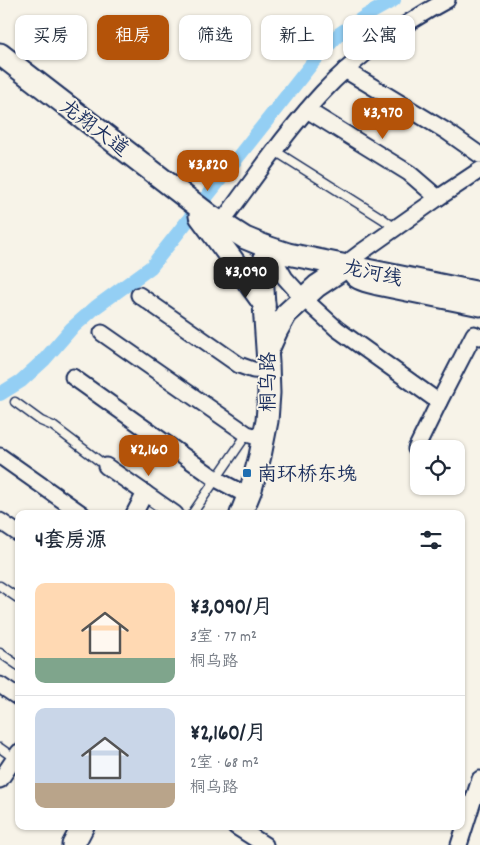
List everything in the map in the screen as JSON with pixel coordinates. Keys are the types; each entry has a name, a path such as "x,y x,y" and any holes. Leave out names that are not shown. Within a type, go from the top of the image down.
{"street":[{"path":"215,219 275,151 322,92 345,70 382,41 447,0"},
{"name":"龙翔大道","path":"0,54 215,219 245,238 267,247"},
{"path":"345,70 446,131 480,155"},
{"path":"307,110 409,174 438,198"},
{"path":"139,295 240,365 253,370 268,362 277,330 286,314 303,298 346,266 352,259 480,170"},
{"path":"186,197 265,306"},
{"path":"267,247 285,278 303,298 337,329 439,402"},
{"name":"桐乌路","path":"245,505 260,456 255,437 267,421 268,362 262,275 267,247"},
{"name":"龙河线","path":"267,247 288,254 480,293"},
{"path":"346,266 351,277 360,282 480,308"},
{"path":"102,334 255,437"},
{"path":"421,440 474,334 480,336"},
{"path":"73,377 216,479 245,505"},
{"path":"0,456 76,510"},
{"path":"106,466 169,510"},
{"path":"136,510 145,493"},
{"path":"0,521 15,531"},
{"path":"0,685 15,695"},
{"path":"0,780 15,760"},
{"path":"465,826 480,779"},
{"path":"72,845 81,830"},
{"path":"241,830 265,845"},
{"path":"459,845 464,830"}],"lane":[{"path":"275,151 395,228"},
{"path":"15,402 41,421 53,426 106,466"},
{"path":"195,510 216,479 255,437"},
{"path":"0,586 15,596"},
{"path":"0,653 15,663"},
{"path":"0,748 15,756"}],"waterway":[{"path":"0,394 21,381 45,359 71,329 96,307 151,267 314,61 339,34 394,0"}],"place":[{"name":"南环桥东堍","path":"247,473"}]}
